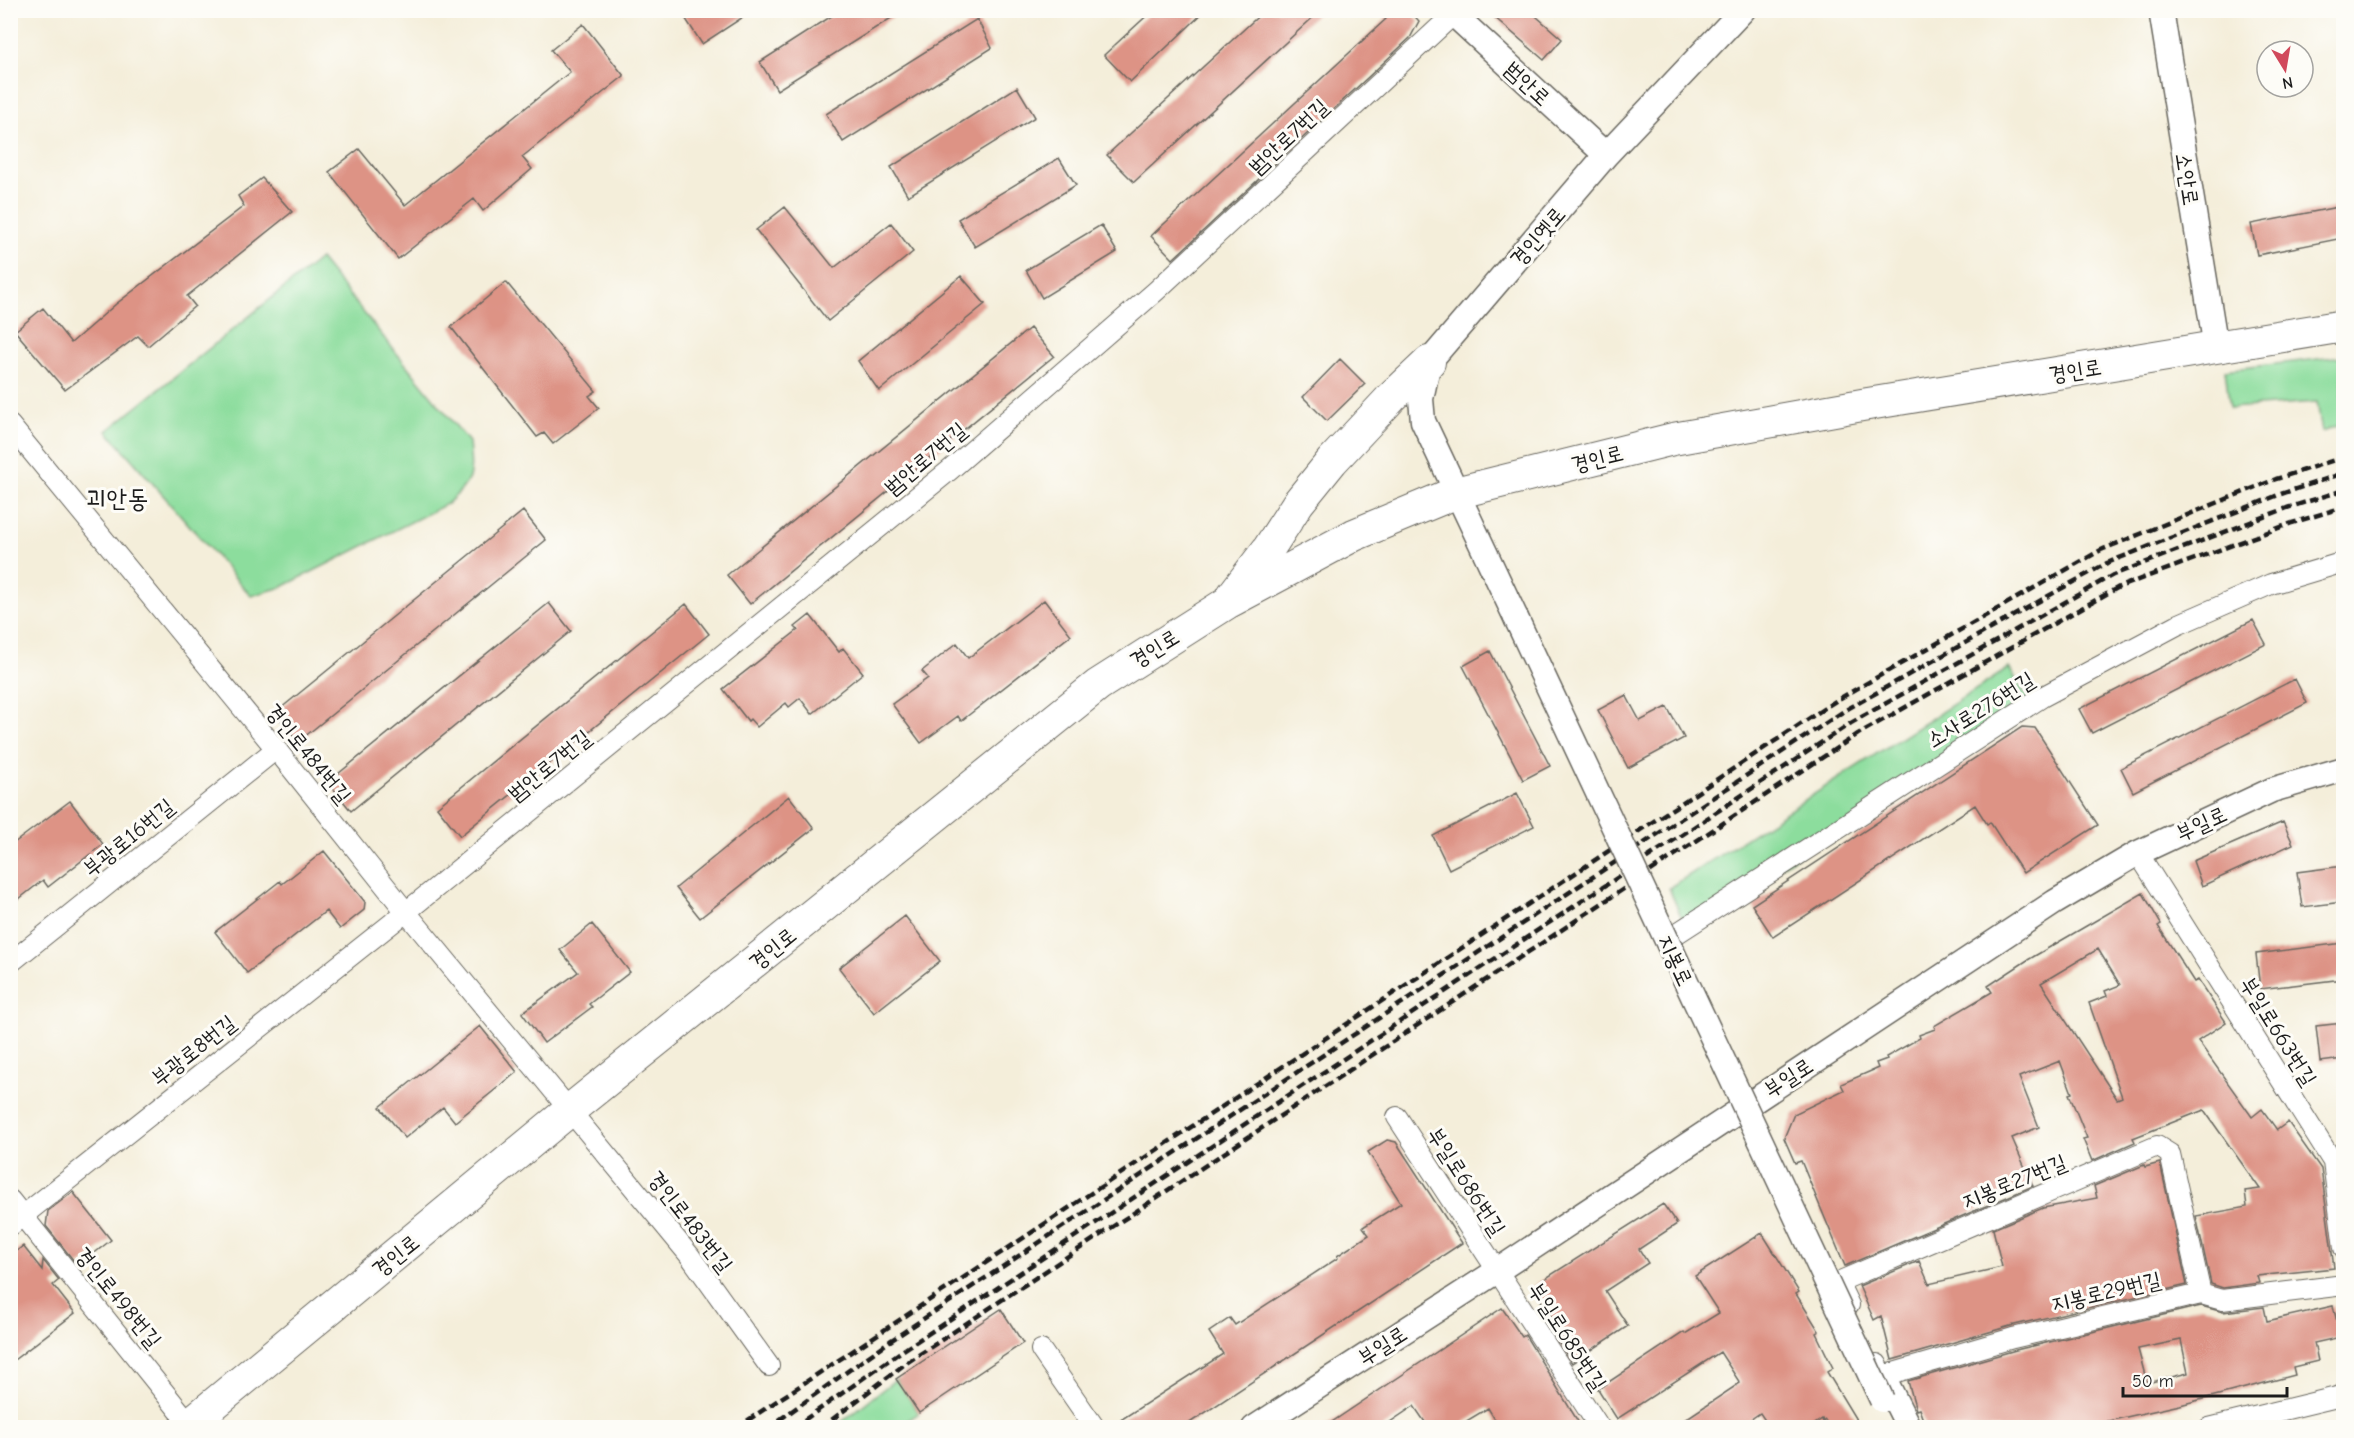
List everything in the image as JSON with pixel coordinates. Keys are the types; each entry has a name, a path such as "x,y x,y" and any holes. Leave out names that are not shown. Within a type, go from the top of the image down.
{"main road":[{"name":"경인로","path":"189,1426 570,1110 1098,685 1227,603 1354,536 1455,492 1684,437 1862,405 2343,326"},
{"path":"1227,603 1269,548 1298,503 1332,461 1391,398 1429,362"}],"street":[{"name":"경인옛로","path":"1455,492 1424,421 1421,399 1429,362 1606,155 1743,10"},
{"name":"소안로","path":"2161,10 2216,348"},
{"name":"범안로","path":"1454,12 1606,155"},
{"name":"범안로7번길","path":"406,912 950,470 1156,291 1454,12"},
{"name":"경인로484번길","path":"10,425 570,1110"},
{"name":"지봉로","path":"1455,492 1896,1428"},
{"name":"소사로276번길","path":"1665,941 2042,697 2177,625 2271,584 2343,562"},
{"name":"부광로16번길","path":"10,963 276,749"},
{"name":"부일로","path":"1254,1428 1497,1271 2055,902 2138,853 2272,790 2343,769"},
{"name":"부일로663번길","path":"2138,853 2338,1161 2343,1248"},
{"name":"부광로8번길","path":"15,1214 406,912"},
{"name":"경인로483번길","path":"570,1110 690,1256 769,1366"},
{"name":"부일로686번길","path":"1397,1117 1497,1271"},
{"name":"지봉로27번길","path":"1883,1376 1838,1282 2157,1146 2170,1154 2201,1294"},
{"name":"경인로498번길","path":"15,1214 189,1426"},
{"name":"부일로685번길","path":"1497,1271 1600,1428"},
{"name":"지봉로29번길","path":"1883,1376 2013,1338 2201,1294 2222,1300 2343,1285"},
{"path":"1041,1350 1095,1428"},
{"path":"1883,1376 1910,1428"},
{"path":"2210,1428 2342,1395"}],"green space":[{"path":"320,259 469,442 471,463 469,477 467,483 447,504 282,587 251,596 107,431"},
{"path":"2343,356 2343,424 2322,432 2317,402 2230,408 2225,370"},
{"path":"2009,668 2031,704 1686,928 1669,888"},
{"path":"896,1379 919,1413 898,1427 834,1428"}],"building":[{"path":"680,10 754,10 702,44"},
{"path":"841,10 904,10 777,90 760,62"},
{"path":"1153,10 1206,10 1130,82 1104,55"},
{"path":"1265,10 1321,10 1134,182 1107,155"},
{"path":"1377,10 1409,10 1419,21 1410,38 1173,259 1151,236 1386,19"},
{"path":"1486,10 1529,10 1562,39 1544,60"},
{"path":"977,19 992,48 843,142 826,114"},
{"path":"583,24 624,76 522,157 532,169 483,211 474,199 398,259 329,172 359,149 405,205 570,72 551,50"},
{"path":"1017,87 1035,117 908,196 891,167"},
{"path":"1059,158 1076,185 975,247 958,219"},
{"path":"262,178 292,212 187,296 195,306 148,346 138,336 65,390 15,331 43,308 71,343 116,304 244,206 238,196"},
{"path":"2343,206 2343,238 2257,255 2251,224"},
{"path":"785,207 834,268 891,223 913,252 828,321 756,230"},
{"path":"1101,225 1117,252 1042,298 1026,270"},
{"path":"961,276 985,304 879,391 858,361"},
{"path":"506,282 596,391 589,396 599,408 553,444 544,433 537,437 451,327"},
{"path":"1030,328 1054,356 750,604 727,575"},
{"path":"1340,359 1365,384 1327,421 1303,397"},
{"path":"523,511 546,540 298,742 275,713"},
{"path":"1044,600 1071,635 961,721 958,716 921,743 892,704 928,678 922,671 957,643 968,658"},
{"path":"549,603 571,631 351,811 328,782"},
{"path":"686,604 709,634 460,836 437,807"},
{"path":"810,615 839,652 843,648 863,673 812,714 800,698 789,707 786,703 757,727 750,719 748,721 723,689 798,630 795,627"},
{"path":"2253,620 2266,644 2092,733 2079,709"},
{"path":"1490,651 1550,766 1523,780 1463,666"},
{"path":"2295,679 2307,703 2133,792 2121,768"},
{"path":"1626,695 1640,721 1667,707 1684,738 1628,768 1598,710"},
{"path":"2022,727 2035,728 2098,825 2023,873 1990,822 1987,824 1975,805 1773,937 1752,905"},
{"path":"1517,793 1534,826 1449,869 1433,836"},
{"path":"789,796 814,828 700,918 676,888"},
{"path":"70,801 103,844 48,887 43,880 10,906 10,846"},
{"path":"2283,822 2293,844 2202,886 2193,861"},
{"path":"324,851 365,902 364,910 340,929 326,911 247,973 215,932 280,881 282,884"},
{"path":"2343,866 2343,902 2302,907 2297,872"},
{"path":"2143,893 2161,924 2158,926 2194,982 2198,980 2226,1022 2198,1041 2252,1117 2262,1109 2277,1130 2288,1122 2321,1169 2334,1268 2257,1276 2259,1283 2223,1288 2211,1284 2196,1216 2247,1207 2245,1191 2260,1189 2204,1110 2133,1138 2135,1142 2092,1161 2083,1139 2087,1138 2069,1094 2072,1093 2060,1061 2019,1077 2039,1127 2012,1138 2033,1186 1845,1266 1801,1161 1795,1163 1784,1138 1794,1114 1844,1090 1841,1084 1878,1068 1876,1063 1887,1059 1886,1057 1920,1038 1919,1035 1935,1029 1934,1026 1992,992 1988,986 2026,961","holes":["2098,949 2120,985 2105,991 2107,996 2089,1003 2122,1097 2117,1099 2041,983"]},
{"path":"905,916 940,961 874,1013 839,968"},
{"path":"592,924 630,972 589,1004 592,1007 544,1043 522,1013 578,972 560,950"},
{"path":"2343,943 2343,979 2260,989 2256,954"},
{"path":"2343,1023 2343,1059 2320,1062 2316,1026"},
{"path":"480,1026 517,1072 455,1122 443,1107 405,1138 380,1107"},
{"path":"1387,1140 1396,1142 1462,1243 1182,1428 1108,1428 1223,1354 1209,1332 1230,1318 1235,1325 1338,1258 1337,1256 1369,1235 1363,1227 1401,1203 1368,1152"},
{"path":"2160,1163 2187,1285 2010,1326 1892,1360 1881,1316 1874,1320 1859,1286 1919,1261 1929,1284 2002,1267 1993,1229 2043,1208 2097,1198 2094,1186 2144,1165 2145,1167"},
{"path":"73,1192 111,1240 78,1266 46,1226 48,1211"},
{"path":"1663,1204 1677,1224 1639,1249 1648,1263 1605,1291 1628,1326 1572,1363 1545,1321 1552,1317 1532,1287"},
{"path":"1762,1233 1799,1292 1796,1294 1819,1331 1816,1333 1833,1368 1827,1372 1861,1428 1830,1428 1822,1419 1809,1428 1770,1428 1760,1413 1738,1428 1672,1428 1740,1383 1720,1352 1617,1419 1598,1389 1684,1332 1685,1334 1719,1313 1695,1276"},
{"path":"23,1246 42,1270 43,1260 59,1280 53,1285 75,1313 10,1363 10,1256"},
{"path":"2201,1306 2223,1312 2264,1307 2267,1321 2333,1306 2341,1337 2314,1343 2318,1361 2293,1367 2295,1375 2180,1405 2077,1428 1926,1428 1919,1409 1916,1410 1908,1381 2016,1350","holes":["2181,1340 2188,1373 2147,1383 2138,1349"]},
{"path":"1502,1308 1522,1337 1525,1335 1582,1428 1500,1428 1488,1408 1455,1428 1429,1428 1414,1406 1381,1428 1323,1428"},
{"path":"1001,1309 1023,1343 919,1413 896,1379"}],"railway":[{"path":"736,1428 1837,700 2101,550 2276,479 2344,457"},
{"path":"768,1428 890,1341 1844,711 2107,563 2281,494 2344,473"},
{"path":"793,1428 899,1353 1851,723 2113,575 2287,508 2344,490"},
{"path":"821,1428 905,1364 1858,734 2119,587 2292,523 2344,507"}],"district":[{"name":"괴안동","path":"117,498"}]}
